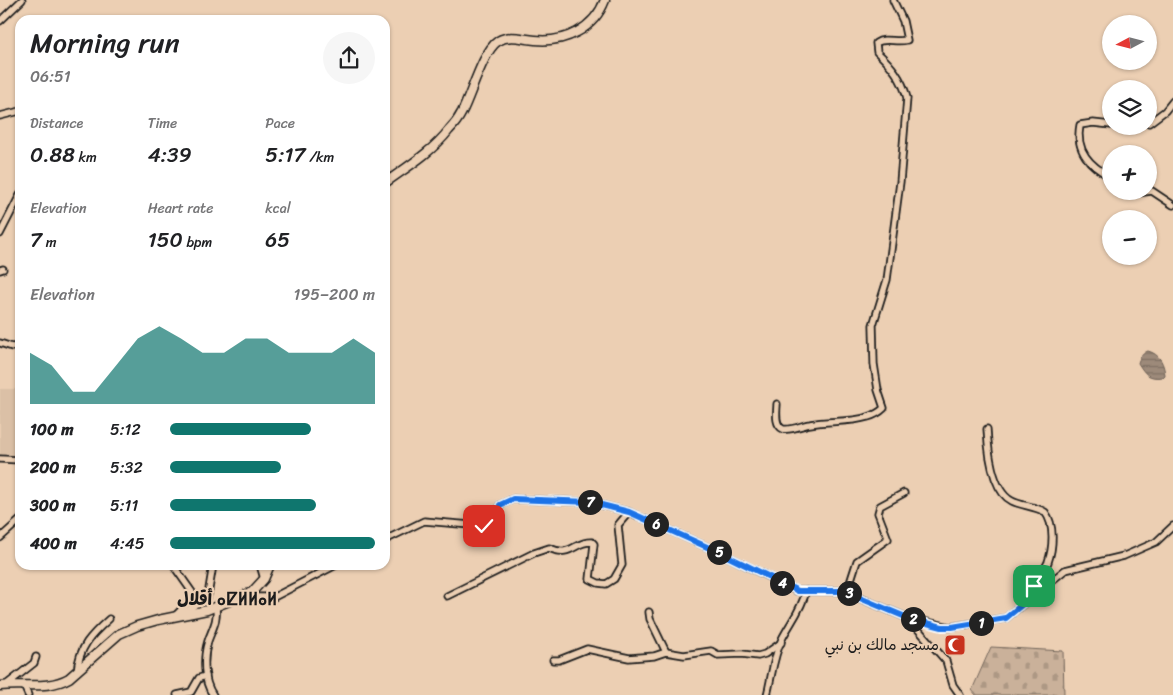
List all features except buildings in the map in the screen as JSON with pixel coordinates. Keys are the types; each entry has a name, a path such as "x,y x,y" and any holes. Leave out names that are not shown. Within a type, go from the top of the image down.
{"main road":[{"path":"390,180 436,146 449,130 462,112 485,59 496,43 506,38 554,40 573,34 591,23 605,0"},
{"path":"3,686 62,682 77,672 119,634 137,626 216,607 242,597 252,592 264,579 268,570"}],"street":[{"path":"0,21 22,0"},
{"path":"777,404 777,420 779,425 789,429 819,423 854,420 879,413 884,408 878,390 874,364 873,325 887,280 900,182 907,98 899,76 877,52 875,47 876,43 882,40 907,40 903,21 893,0"},
{"path":"1157,117 1166,111 1173,101"},
{"path":"0,116 15,112"},
{"path":"1102,124 1080,125 1079,133 1083,152 1089,162 1102,171"},
{"path":"1157,194 1173,205"},
{"path":"0,234 15,205"},
{"path":"0,343 15,347"},
{"path":"987,429 992,470 1005,497 1045,512 1051,528 1052,547 1048,563 1034,586 1031,597"},
{"path":"0,459 15,460"},
{"path":"847,592 856,561 888,539 878,513 880,506 904,493"},
{"path":"390,538 424,521 484,526 494,523 500,505 513,499 590,502 629,512 725,555 798,591 843,591 908,618 950,627 1002,619 1066,570 1124,556 1156,542 1173,526"},
{"path":"448,596 534,552 548,548 556,552 565,552 586,541 594,544 590,579 606,584 614,579 622,565 618,525 629,512"},
{"path":"0,538 15,524"},
{"path":"177,570 192,592 190,601 177,616"},
{"path":"177,616 208,595 211,570"},
{"path":"261,570 264,579"},
{"path":"242,597 274,598 327,570"},
{"path":"767,695 773,662 804,600 806,591"},
{"path":"212,695 207,684 205,657 207,644 216,622 216,607"},
{"path":"649,612 650,619 666,652"},
{"path":"77,672 79,655 84,644 108,618"},
{"path":"908,618 946,661 953,685 960,695"},
{"path":"553,660 559,660 588,649 629,658 654,656 666,652 684,655 711,651 718,655 742,654 758,656 765,654 781,643"},
{"path":"3,686 34,663 36,658"},
{"path":"177,695 191,692 199,678 206,676"},
{"path":"24,686 27,695"}],"shaded area":[{"path":"1148,351 1156,354 1161,360 1165,375 1163,377 1148,375 1138,363 1139,359"},
{"path":"0,389 15,389 15,456 0,457"}],"green space":[{"path":"991,647 1063,651 1064,695 976,695 972,690"}],"place":[{"name":"مسجد مالك بن نبي","path":"955,645"}],"district":[{"name":"أقلال ⴰⵇⵍⵍⴰⵍ","path":"227,599"}],"route":[{"path":"484,526 494,523 500,505 513,499 590,502 629,512 725,555 798,591 843,591 908,618 942,627 1006,618 1031,597 1034,586"}]}
